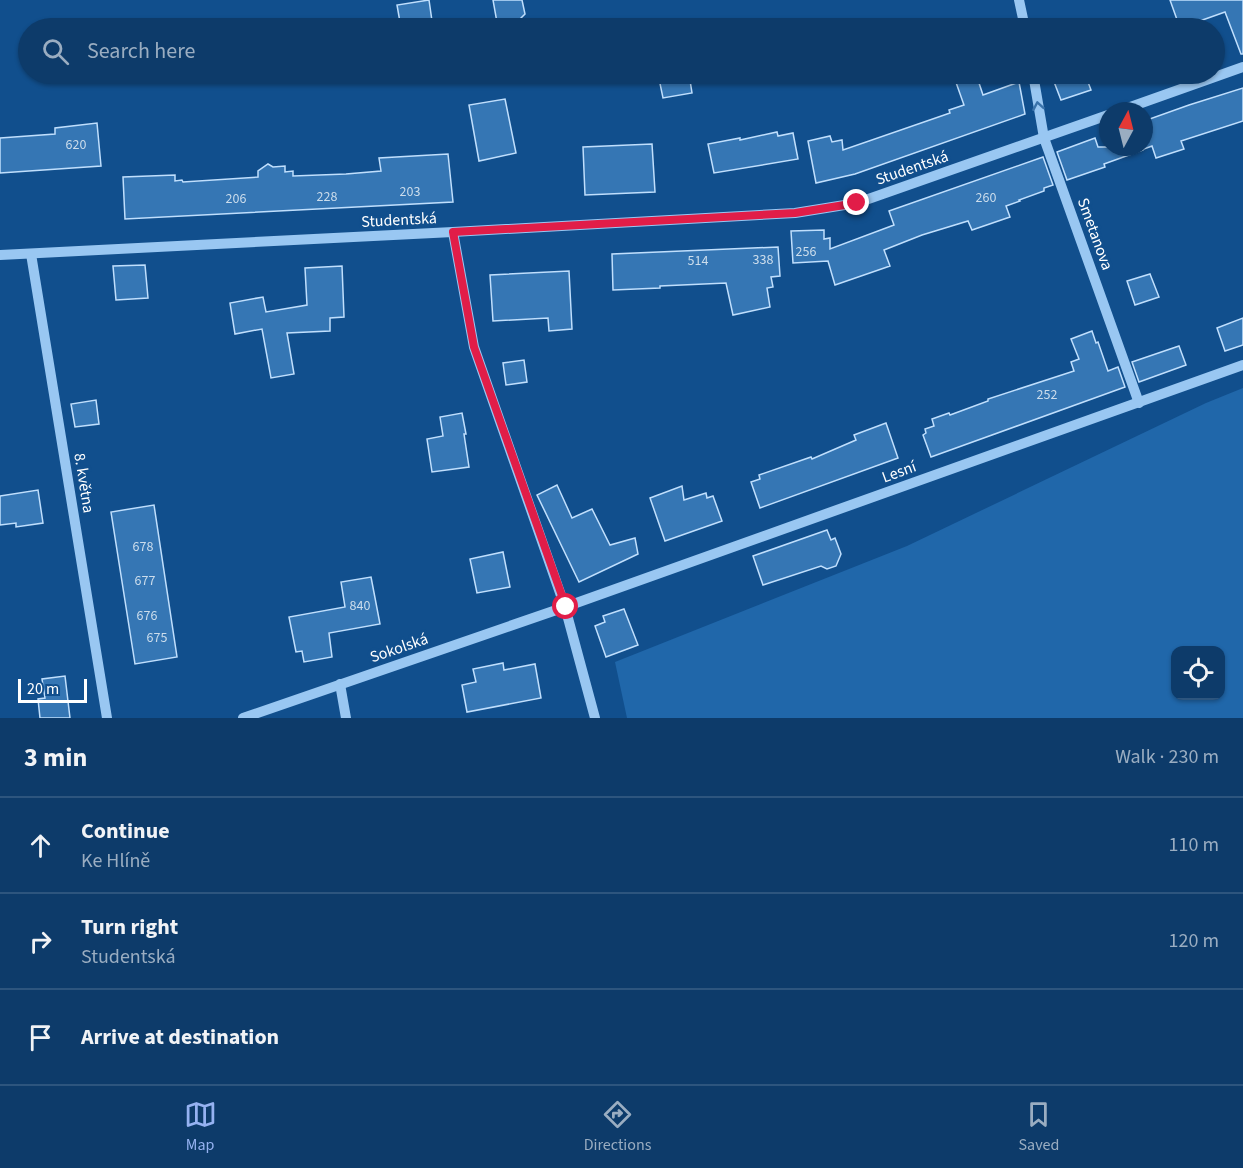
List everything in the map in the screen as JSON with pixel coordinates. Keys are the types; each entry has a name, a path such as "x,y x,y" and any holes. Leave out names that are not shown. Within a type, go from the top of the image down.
{"street":[{"path":"1019,0 1023,18"},
{"path":"1225,73 1243,67"},
{"name":"Smetanova","path":"1035,84 1044,138 1139,403"},
{"path":"1144,102 1195,84"},
{"name":"Studentská","path":"0,255 795,213 857,203 1099,118"},
{"path":"453,232 474,347 566,607 595,718"},
{"name":"8. května","path":"31,254 107,718"},
{"name":"Lesní","path":"566,607 1243,365"},
{"name":"Sokolská","path":"243,718 566,607"},
{"path":"340,684 346,718"}],"shaded area":[{"path":"1243,388 1243,718 627,718 615,662 907,546 1206,403"}],"building":[{"path":"429,0 432,18 399,18 397,5"},
{"path":"493,0 522,0 525,14 521,18 496,18"},
{"path":"1170,0 1243,0 1243,54 1241,54 1225,12 1208,18 1176,18"},
{"path":"660,84 691,84 692,93 663,98"},
{"path":"957,84 979,84 983,95 1019,84 1025,114 855,174 816,183 808,141 830,136 832,142 842,140 843,150 950,113 949,110 964,105"},
{"path":"1055,84 1089,84 1091,90 1061,100"},
{"path":"1243,88 1243,121 1181,141 1184,149 1156,158 1153,149 1153,118"},
{"path":"505,99 516,153 479,161 469,105"},
{"path":"97,123 101,166 0,173 0,138 55,134 55,128"},
{"path":"777,132 778,136 793,133 798,159 714,173 708,144"},
{"path":"1095,138 1099,147 1099,156 1126,156 1104,164 1105,167 1067,180 1057,152"},
{"path":"652,144 655,192 585,195 583,147"},
{"path":"448,154 453,202 125,219 123,177 175,175 175,181 182,180 183,182 258,177 258,171 268,164 273,167 285,166 285,172 293,171 293,176 346,174 381,171 379,158"},
{"path":"1043,157 1053,185 1044,188 1044,191 1006,206 1010,217 972,230 968,221 922,235 884,250 890,266 835,285 828,261 793,263 791,231 824,230 824,239 830,238 830,249 894,225 889,211"},
{"path":"778,247 780,276 771,277 773,287 767,288 770,307 733,315 726,283 613,290 612,254"},
{"path":"145,265 148,298 116,300 113,266"},
{"path":"342,266 344,317 330,318 330,331 287,333 294,374 271,378 262,329 235,334 230,303 263,297 266,312 307,305 305,268"},
{"path":"569,271 572,329 549,331 548,318 493,321 490,275"},
{"path":"1150,274 1159,297 1135,305 1127,281"},
{"path":"1243,318 1243,345 1225,351 1217,328"},
{"path":"1092,331 1108,371 1118,367 1125,387 931,457 923,435 926,433 925,429 934,426 932,419 949,413 950,415 988,401 988,399 1074,371 1071,362 1079,359 1071,339"},
{"path":"1179,346 1186,365 1139,382 1132,362"},
{"path":"524,360 527,382 506,385 503,363"},
{"path":"96,400 99,424 75,427 71,404"},
{"path":"462,413 469,467 432,472 427,439 443,436 440,417"},
{"path":"886,423 898,458 760,508 751,482 760,479 759,475 811,457 812,459 856,440 854,435"},
{"path":"557,485 572,518 592,509 610,545 635,538 638,554 579,582 537,495"},
{"path":"682,486 684,500 706,493 707,498 713,496 722,521 665,541 650,498"},
{"path":"38,490 43,523 16,527 16,523 0,525 0,496"},
{"path":"154,505 177,657 135,664 111,512"},
{"path":"827,530 831,540 835,538 841,554 836,566 827,569 821,566 763,585 753,556"},
{"path":"503,552 510,587 477,593 470,559"},
{"path":"371,577 380,624 329,633 332,657 304,662 302,651 296,652 289,617 345,607 341,582"},
{"path":"624,609 638,645 606,657 595,626 605,622 603,616"},
{"path":"503,663 504,670 535,664 541,698 467,712 462,685 476,682 473,669"},
{"path":"65,676 70,718 40,718 38,699 45,698 42,679"}],"route":[{"path":"566,607 474,347 453,232 795,213 857,203"}]}
